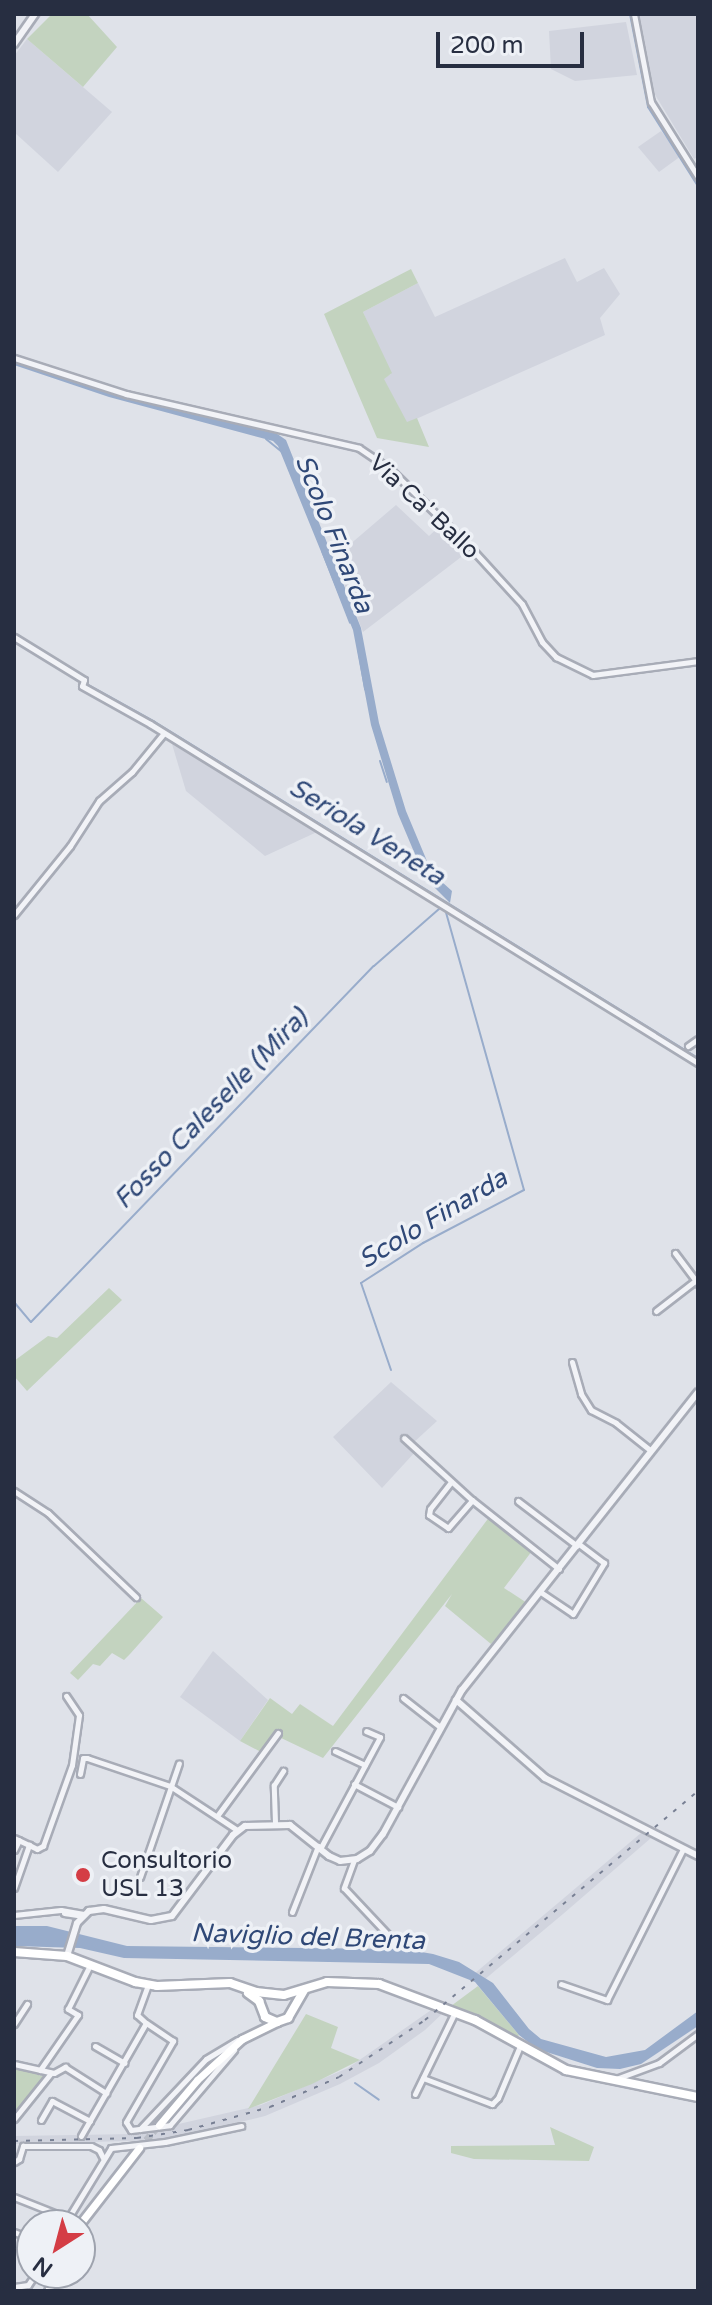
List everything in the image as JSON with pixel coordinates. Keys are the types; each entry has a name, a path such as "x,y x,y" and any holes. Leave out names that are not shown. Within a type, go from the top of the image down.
{"main road":[{"path":"14,1952 68,1953 148,1985 235,1984 270,1995 284,1995 327,1982 372,1983 397,1988 455,2011 566,2070 698,2097"},
{"path":"212,1984 246,1992 268,2019 277,2022"},
{"path":"159,2125 197,2080 245,2037 288,2018 291,2006 305,1989"},
{"path":"245,2037 270,1995"},
{"path":"284,1995 291,2006"},
{"path":"91,2209 139,2148"}],"street":[{"path":"14,44 35,14"},
{"path":"634,14 651,102 698,177"},
{"name":"Via Ca' Ballo","path":"14,358 126,394 359,448 389,468 470,547 522,604 542,642 556,657 593,675 698,661"},
{"path":"14,637 83,683 698,1063"},
{"path":"14,915 70,846 99,801 132,772 164,733"},
{"path":"688,1046 698,1039"},
{"path":"656,1311 697,1283 675,1253"},
{"path":"572,1362 581,1394 591,1410 616,1423 650,1450"},
{"path":"68,1953 75,1928 83,1915 101,1909 151,1920 169,1917 192,1893 237,1830 256,1823 275,1822 296,1827 336,1860 354,1860 377,1844 456,1700 698,1392"},
{"path":"404,1438 472,1500 560,1570"},
{"path":"451,1482 430,1509 429,1515 448,1528 472,1500"},
{"path":"14,1491 48,1513 136,1597"},
{"path":"518,1501 604,1563 573,1614 542,1593"},
{"path":"14,1850 17,1839 37,1849 43,1846 72,1765 79,1715 66,1696"},
{"path":"403,1698 440,1727"},
{"path":"456,1700 545,1778 698,1856"},
{"path":"292,1912 319,1848 380,1737 366,1731"},
{"path":"217,1816 278,1733"},
{"path":"335,1751 365,1765"},
{"path":"80,1774 83,1758 87,1758 170,1786 237,1830"},
{"path":"140,1877 179,1763"},
{"path":"275,1822 274,1785 283,1771"},
{"path":"354,1784 398,1807"},
{"path":"14,1888 29,1845"},
{"path":"561,1984 607,2000 683,1849"},
{"path":"354,1860 344,1888 391,1938"},
{"path":"14,1915 75,1910 83,1915"},
{"path":"55,1912 69,1917 75,1928"},
{"path":"40,2070 78,2015 68,2009 90,1964"},
{"path":"131,2130 126,2122 173,2041 137,2015 148,1985"},
{"path":"14,2024 27,2004"},
{"path":"415,2094 455,2011"},
{"path":"81,2136 146,2023"},
{"path":"612,2081 659,2063 698,2034"},
{"path":"131,2130 146,2125 206,2059 245,2037"},
{"path":"131,2130 170,2125 245,2037"},
{"path":"95,2046 124,2063"},
{"path":"423,2078 482,2103 492,2104 498,2098 520,2046"},
{"path":"14,2064 51,2073"},
{"path":"16,2118 51,2073 65,2067 106,2093"},
{"path":"41,2120 52,2101 90,2121"},
{"path":"73,2209 111,2148 165,2142 241,2126"},
{"path":"14,2162 19,2159 23,2146 91,2146 99,2150 103,2160"},
{"path":"14,2197 44,2209"}],"shaded area":[{"path":"638,14 698,14 698,157 694,159 654,93"},
{"path":"626,22 637,75 575,81 551,69 549,31"},
{"path":"27,39 112,112 58,172 14,132 14,56"},
{"path":"661,131 681,156 659,172 638,147"},
{"path":"565,258 577,282 604,268 620,294 600,318 605,335 407,423 383,378 391,374 363,312 418,283 435,317"},
{"path":"396,505 429,536 443,523 469,551 363,632 334,558"},
{"path":"172,744 317,832 265,856 186,791"},
{"path":"391,1382 437,1421 413,1443 416,1451 382,1488 333,1437"},
{"path":"213,1651 268,1700 240,1741 180,1697"},
{"path":"641,1833 651,1838 563,1914 484,1980 474,1974"},
{"path":"434,2008 444,2012 425,2030 379,2063 340,2084 265,2116 165,2140 14,2144 14,2136 135,2134 261,2105 348,2068"}],"green space":[{"path":"52,14 87,14 117,47 83,87 27,39"},
{"path":"411,269 418,283 363,312 392,373 384,379 407,422 417,418 429,447 377,438 324,314"},
{"path":"109,1288 122,1300 27,1391 14,1376 14,1361 48,1336 57,1338"},
{"path":"493,1512 535,1547 504,1588 527,1603 491,1644 445,1606 452,1594 323,1758 279,1737 261,1752 240,1741 270,1698 292,1714 300,1704 333,1726"},
{"path":"141,1598 163,1617 124,1660 112,1653 100,1666 93,1664 78,1680 70,1673"},
{"path":"478,1986 519,2035 515,2040 451,2006"},
{"path":"306,2014 338,2027 331,2048 360,2060 312,2084 248,2109"},
{"path":"14,2067 45,2077 14,2116"},
{"path":"550,2127 594,2147 589,2161 474,2159 451,2153 451,2146 555,2145"}],"water":[{"path":"14,362 109,393 273,431 286,440 361,628 379,723 406,811 432,873 452,891 450,903 425,878 398,814 371,725 353,630 278,446 273,441 109,397 14,365"},
{"path":"14,1926 47,1926 127,1946 404,1949 433,1954 459,1962 493,1983 529,2029 541,2039 606,2057 645,2050 698,2011 698,2026 641,2064 620,2069 597,2068 537,2049 519,2035 475,1982 429,1964 124,1958 80,1948 14,1946"}],"waterway":[{"path":"630,14 648,107 698,186"},
{"name":"Scolo Finarda","path":"266,439 282,452"},
{"name":"Scolo Finarda","path":"322,551 350,623"},
{"name":"Seriola Veneta","path":"14,641 79,680"},
{"name":"Scolo Finarda","path":"358,648 365,689"},
{"name":"Seriola Veneta","path":"85,683 155,722 698,1058"},
{"name":"Scolo Finarda","path":"380,761 387,782"},
{"name":"Fosso Caleselle (Mira)","path":"14,1302 31,1322 374,966 440,908"},
{"name":"Scolo Finarda","path":"391,1370 361,1283 423,1243 524,1190 446,912"},
{"path":"355,2083 379,2100"}],"tunnel":[{"path":"139,2148 159,2125"}],"railway":[{"path":"14,2141 137,2138 188,2130 270,2107 339,2077 425,2020 698,1791"}],"place":[{"name":"Consultorio USL 13","path":"83,1875"}],"water label":[{"name":"Naviglio del Brenta","path":"308,1937"}]}
